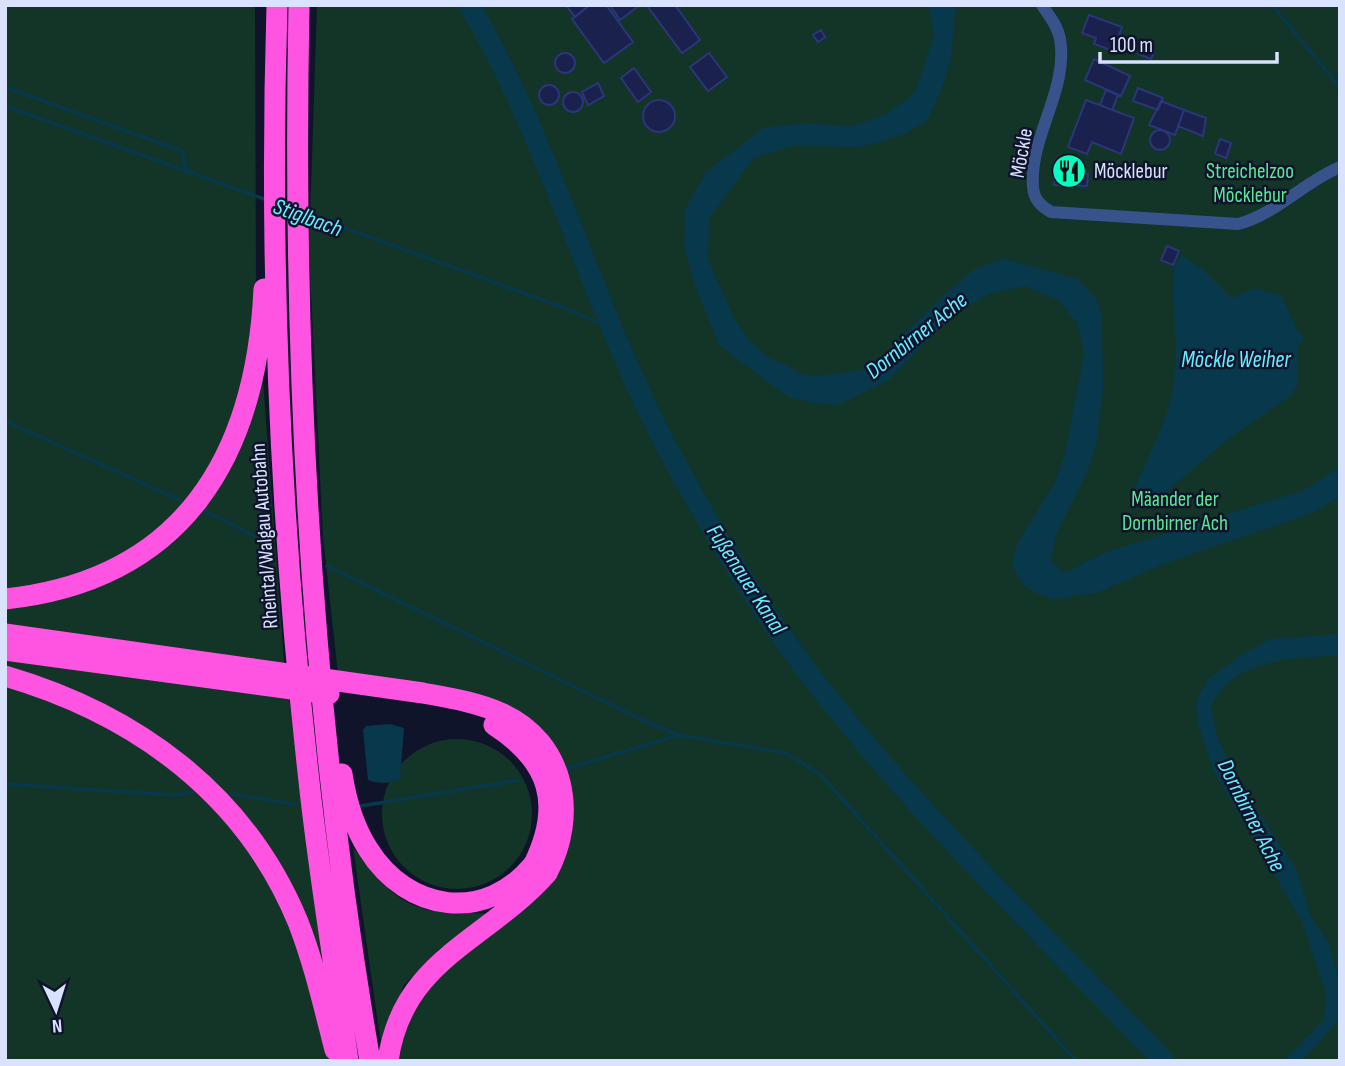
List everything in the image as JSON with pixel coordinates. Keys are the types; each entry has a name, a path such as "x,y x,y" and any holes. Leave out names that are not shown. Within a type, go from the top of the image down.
{"highway":[{"name":"Rheintal/Walgau Autobahn","path":"277,5 274,187 283,470 309,782 348,1061"},
{"path":"299,5 297,226 305,472 332,795 370,1061"},
{"path":"5,599 62,589 103,575 138,557 189,511 210,483 229,453 252,384 262,317 265,254 275,226"},
{"path":"5,634 423,693 470,702 504,714 532,733 552,759 562,783 564,830 558,854 504,893 486,901 462,905 414,892 383,868 360,835 345,795 333,707 319,644"},
{"path":"5,650 464,714 494,725 516,740 534,759 545,778 550,804 540,869 525,898 435,965 421,981 400,1018 388,1061"},
{"path":"5,676 93,708 134,729 170,754 229,811 253,841 298,922 337,1061"}],"street":[{"name":"Möckle","path":"1042,5 1058,30 1061,57 1038,149 1033,188 1037,201 1051,212 1238,224 1261,216 1309,182 1340,167"}],"green space":[{"path":"5,5 255,5 256,287 284,661 338,1061 5,1061"},
{"path":"317,5 1340,5 1340,1061 393,1061 406,1017 446,964 553,878 530,722 338,674 323,537 309,251"},
{"path":"457,739 486,745 510,761 526,785 532,814 526,843 510,867 486,883 457,889 428,883 404,867 388,843 382,814 388,785 404,761 428,745"},
{"path":"353,847 384,884 411,904 444,912 492,913 439,949 404,985 382,1052"}],"water":[{"name":"Dornbirner Ache","path":"929,5 954,5 955,12 951,59 941,91 926,122 902,135 858,147 793,146 754,158 709,218 708,260 735,320 749,340 768,357 805,375 821,376 868,369 946,293 975,269 1005,259 1077,279 1096,298 1102,315 1103,389 1096,444 1088,470 1056,534 1051,560 1063,572 1106,552 1302,491 1340,467 1340,496 1315,512 1161,565 1097,593 1053,599 1025,586 1012,567 1017,544 1055,482 1065,454 1084,353 1077,323 1058,300 1025,286 989,294 952,315 887,381 838,405 788,397 719,345 696,288 684,248 685,209 706,172 763,128 802,123 851,126 885,115 910,97 916,89 934,36"},
{"name":"Möckle Weiher","path":"1182,255 1202,269 1232,298 1255,288 1282,296 1297,330 1304,337 1298,347 1298,385 1289,397 1232,436 1165,493 1137,504 1131,498 1162,426 1174,381 1174,267"},
{"name":"Dornbirner Ache","path":"1340,634 1340,655 1285,660 1250,669 1221,690 1211,706 1216,733 1236,779 1296,868 1311,917 1330,944 1340,988 1340,1014 1333,1027 1302,1061 1284,1061 1324,1019 1326,994 1302,922 1213,770 1198,724 1196,702 1207,680 1242,654 1270,639"},
{"path":"390,724 404,728 400,778 380,783 368,780 363,730 366,726"}],"building":[{"path":"566,5 590,5 575,17"},
{"path":"590,5 606,5 633,42 604,63 572,19"},
{"path":"610,5 640,5 620,20"},
{"path":"675,5 700,40 682,53 648,7"},
{"path":"1089,15 1122,27 1113,51 1094,44 1096,38 1082,33"},
{"path":"821,30 825,37 818,42 813,35"},
{"path":"1141,46 1154,51 1151,59 1138,54"},
{"path":"561,53 569,53 575,63 569,73 561,73 555,67 555,59"},
{"path":"709,53 727,77 708,91 690,67"},
{"path":"1094,59 1130,76 1121,96 1085,80"},
{"path":"634,68 651,92 638,102 621,78"},
{"path":"598,83 604,96 588,105 582,92"},
{"path":"545,85 553,85 559,95 553,105 545,105 539,99 539,91"},
{"path":"1138,88 1163,98 1158,110 1133,101"},
{"path":"1106,90 1118,95 1112,110 1100,105"},
{"path":"569,92 577,92 583,102 577,112 569,112 563,106 563,98"},
{"path":"659,100 670,105 675,116 670,127 659,132 648,127 643,116 648,105"},
{"path":"1086,100 1134,118 1121,154 1092,142 1087,154 1068,147"},
{"path":"1161,101 1184,110 1175,135 1149,125"},
{"path":"1184,110 1206,118 1203,136 1178,126"},
{"path":"1160,130 1167,133 1170,140 1167,147 1160,150 1153,147 1150,140 1153,133"},
{"path":"1220,139 1231,143 1226,158 1215,154"},
{"name":"Möcklebur","path":"1057,160 1074,161 1073,167 1084,168 1084,174 1088,174 1087,186 1054,185"},
{"path":"1167,246 1179,251 1173,265 1161,260"}],"waterway":[{"name":"Fußenauer Kanal","path":"469,5 524,113 641,395 668,450 742,578 805,669 867,746 949,838 1164,1061"},
{"path":"1272,5 1339,86"},
{"path":"1339,86 1340,95"},
{"path":"5,87 182,151 187,173"},
{"name":"Stiglbach","path":"5,106 267,200"},
{"name":"Stiglbach","path":"307,214 567,309 610,328"},
{"path":"5,421 180,500"},
{"path":"200,509 269,543"},
{"path":"327,566 651,724 679,735 786,753 820,774 1076,1061"},
{"path":"562,770 679,735"},
{"path":"361,806 520,780"},
{"path":"5,784 173,795 193,792"},
{"path":"232,794 295,804"}],"place":[{"name":"Möcklebur","path":"1069,171"}],"park label":[{"name":"Streichelzoo Möcklebur","path":"1250,183"},
{"name":"Mäander der Dornbirner Ach","path":"1175,511"}]}
